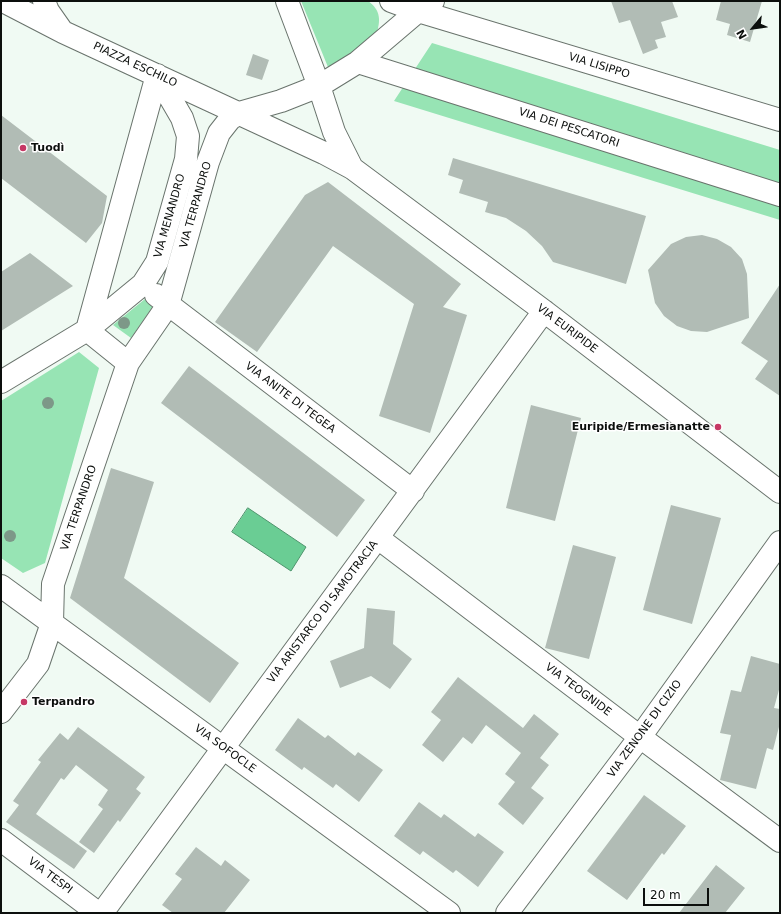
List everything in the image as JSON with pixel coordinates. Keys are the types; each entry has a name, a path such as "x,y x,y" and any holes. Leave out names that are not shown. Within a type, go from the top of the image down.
{"street":[{"path":"3,1 63,32"},
{"name":"PIAZZA ESCHILO","path":"44,1 48,11 63,32 239,113 324,153 352,168"},
{"path":"287,1 319,86 334,132 352,168"},
{"path":"381,1 385,12 388,36"},
{"path":"391,1 426,6"},
{"path":"239,113 281,101 319,86 358,62 426,6"},
{"name":"VIA LISIPPO","path":"426,6 780,120"},
{"name":"VIA DEI PESCATORI","path":"358,62 780,195"},
{"path":"128,363 87,330 157,75"},
{"name":"VIA MENANDRO","path":"1,382 87,330 143,284 157,262 186,159 188,136 182,118 157,75"},
{"name":"VIA TERPANDRO","path":"1,712 38,664 52,623 53,584 128,363 168,305 208,162 219,132 230,119 239,113"},
{"name":"VIA EURIPIDE","path":"352,168 544,311 780,492"},
{"path":"143,284 168,305"},
{"name":"VIA ANITE DI TEGEA","path":"168,305 413,491"},
{"name":"VIA ARISTARCO DI SAMOTRACIA","path":"102,913 544,311"},
{"name":"VIA TEOGNIDE","path":"378,538 640,737 780,840"},
{"name":"VIA ZENONE DI CIZIO","path":"507,913 640,737 780,542"},
{"name":"VIA SOFOCLE","path":"1,586 449,913"},
{"name":"VIA TESPI","path":"1,840 98,913"}],"shaded area":[{"path":"301,1 368,1 378,12 379,16 379,25 376,35 330,72"},
{"path":"432,43 780,150 780,220 394,101"},
{"path":"145,299 154,305 131,338 113,325"},
{"path":"79,352 99,368 45,563 23,573 1,558 1,401"},
{"path":"248,508 306,547 291,571 232,532"}],"building":[{"path":"611,1 672,1 678,17 661,22 666,37 655,40 658,48 643,54 630,20 619,23"},
{"path":"721,1 762,1 750,42 727,35 730,24 716,20"},
{"path":"253,54 269,60 262,80 246,75"},
{"path":"1,115 107,196 102,223 86,243 1,178"},
{"path":"453,158 646,216 626,284 553,262 542,246 526,231 506,218 485,212 488,202 459,193 463,180 448,175"},
{"path":"328,182 461,284 443,307 467,315 430,433 379,416 414,304 333,246 257,352 215,322 305,195"},
{"path":"702,235 717,239 731,247 742,259 747,274 749,318 707,332 691,331 677,326 664,316 655,303 648,270 671,244 686,237"},
{"path":"30,253 73,286 1,331 1,272"},
{"path":"780,284 780,396 755,379 768,361 741,343"},
{"path":"189,366 365,500 337,537 161,403"},
{"path":"531,405 581,418 555,521 506,508"},
{"path":"111,468 154,482 124,578 239,663 210,703 70,598"},
{"path":"671,505 721,518 692,624 643,610"},
{"path":"573,545 616,557 589,659 545,648"},
{"path":"367,608 395,611 393,644 412,659 390,689 371,676 340,688 330,661 364,648"},
{"path":"751,656 780,664 780,686 774,708 780,709 780,723 773,750 767,748 756,789 720,780 731,735 720,733 731,690 741,692"},
{"path":"458,677 523,728 534,714 559,734 540,758 549,765 531,788 544,798 523,825 498,804 515,782 505,774 521,753 486,725 472,744 463,737 443,762 422,745 441,720 431,712"},
{"path":"298,718 325,738 328,735 355,756 358,752 383,770 359,802 336,784 333,788 304,767 302,770 275,750"},
{"path":"78,727 145,777 136,789 141,793 120,822 118,820 94,853 79,842 103,809 98,805 108,790 76,765 64,780 61,778 36,814 87,851 74,869 6,822 19,805 13,801 41,762 38,760 60,733 68,740"},
{"path":"644,795 686,826 664,855 662,853 627,900 587,871"},
{"path":"419,802 441,818 444,814 475,837 478,833 504,852 478,887 456,870 453,873 423,851 420,855 394,836"},
{"path":"196,847 221,866 225,860 250,880 224,913 173,913 162,905 182,879 175,874"},
{"path":"716,865 745,888 725,913 679,913"}],"place":[{"name":"Tuodì","path":"23,148"},
{"name":"Euripide/Ermesianatte","path":"718,427"},
{"name":"Terpandro","path":"24,702"}]}
